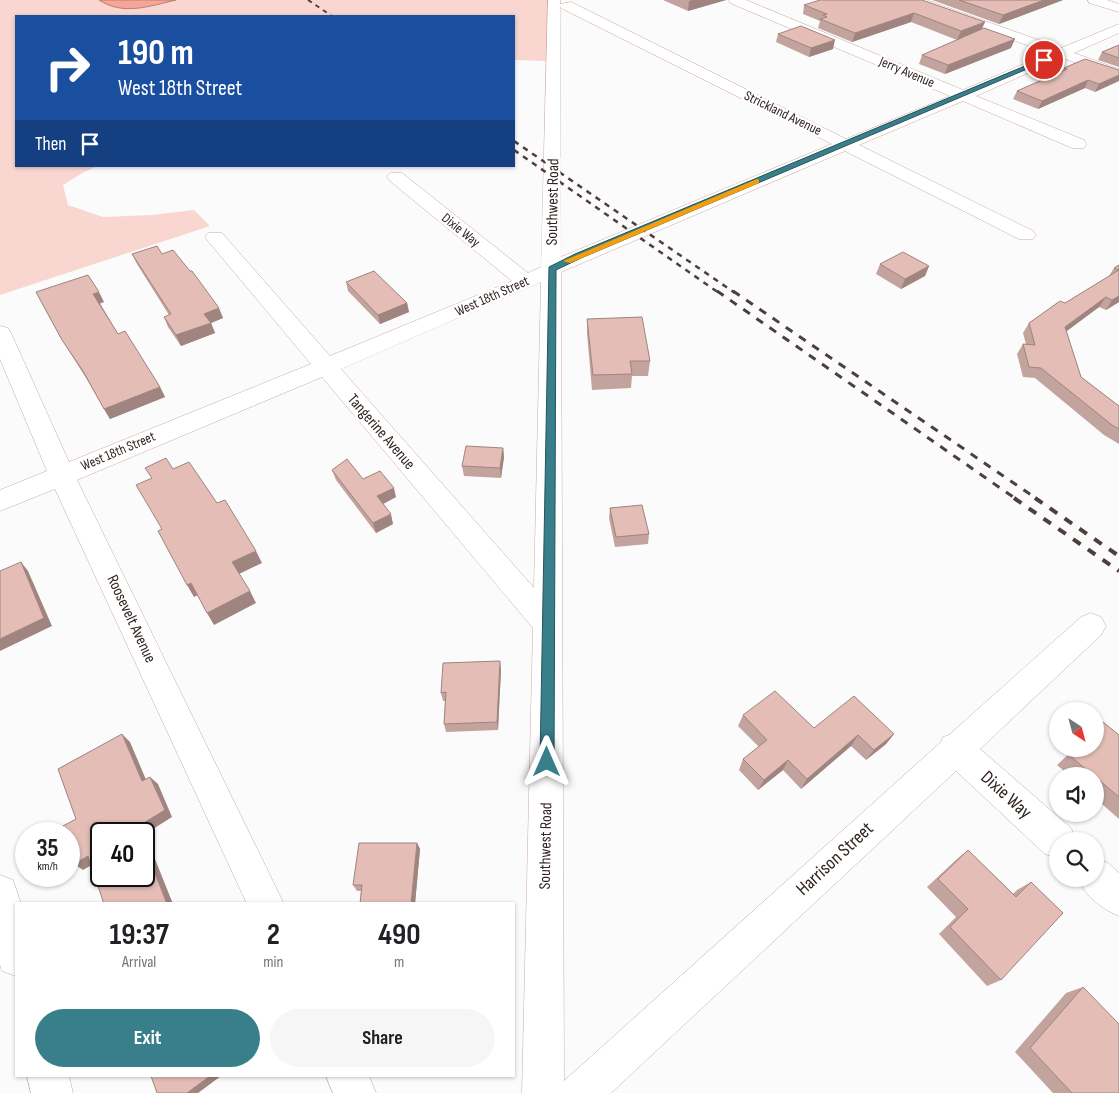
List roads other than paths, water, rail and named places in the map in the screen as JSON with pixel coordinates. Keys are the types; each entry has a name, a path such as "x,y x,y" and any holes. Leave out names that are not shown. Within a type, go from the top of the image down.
{"street":[{"path":"558,5 583,0"},
{"name":"Jerry Avenue","path":"735,0 1078,144"},
{"path":"914,0 1119,74"},
{"path":"1094,0 1119,8"},
{"name":"Strickland Avenue","path":"558,5 845,144 1026,235"},
{"name":"Southwest Road","path":"543,1093 548,625 539,276 558,5"},
{"name":"West 18th Street","path":"0,501 539,276 578,256 963,96 1119,28"},
{"name":"Dixie Way","path":"396,177 539,276"},
{"name":"Tangerine Avenue","path":"215,237 548,625"},
{"name":"Roosevelt Avenue","path":"0,333 62,475 265,902"},
{"name":"Harrison Street","path":"580,1093 955,748 1091,626"},
{"name":"Dixie Way","path":"955,748 1049,833"},
{"path":"1104,884 1119,898"},
{"path":"0,894 15,953"},
{"path":"48,1077 52,1093"},
{"path":"347,1077 355,1093"}],"railway":[{"path":"308,0 330,15"},
{"path":"515,142 735,293"},
{"path":"515,151 719,293"},
{"path":"717,291 1016,499"},
{"path":"733,291 1037,499"},
{"path":"1014,498 1119,571"},
{"path":"1035,498 1119,556"}]}
